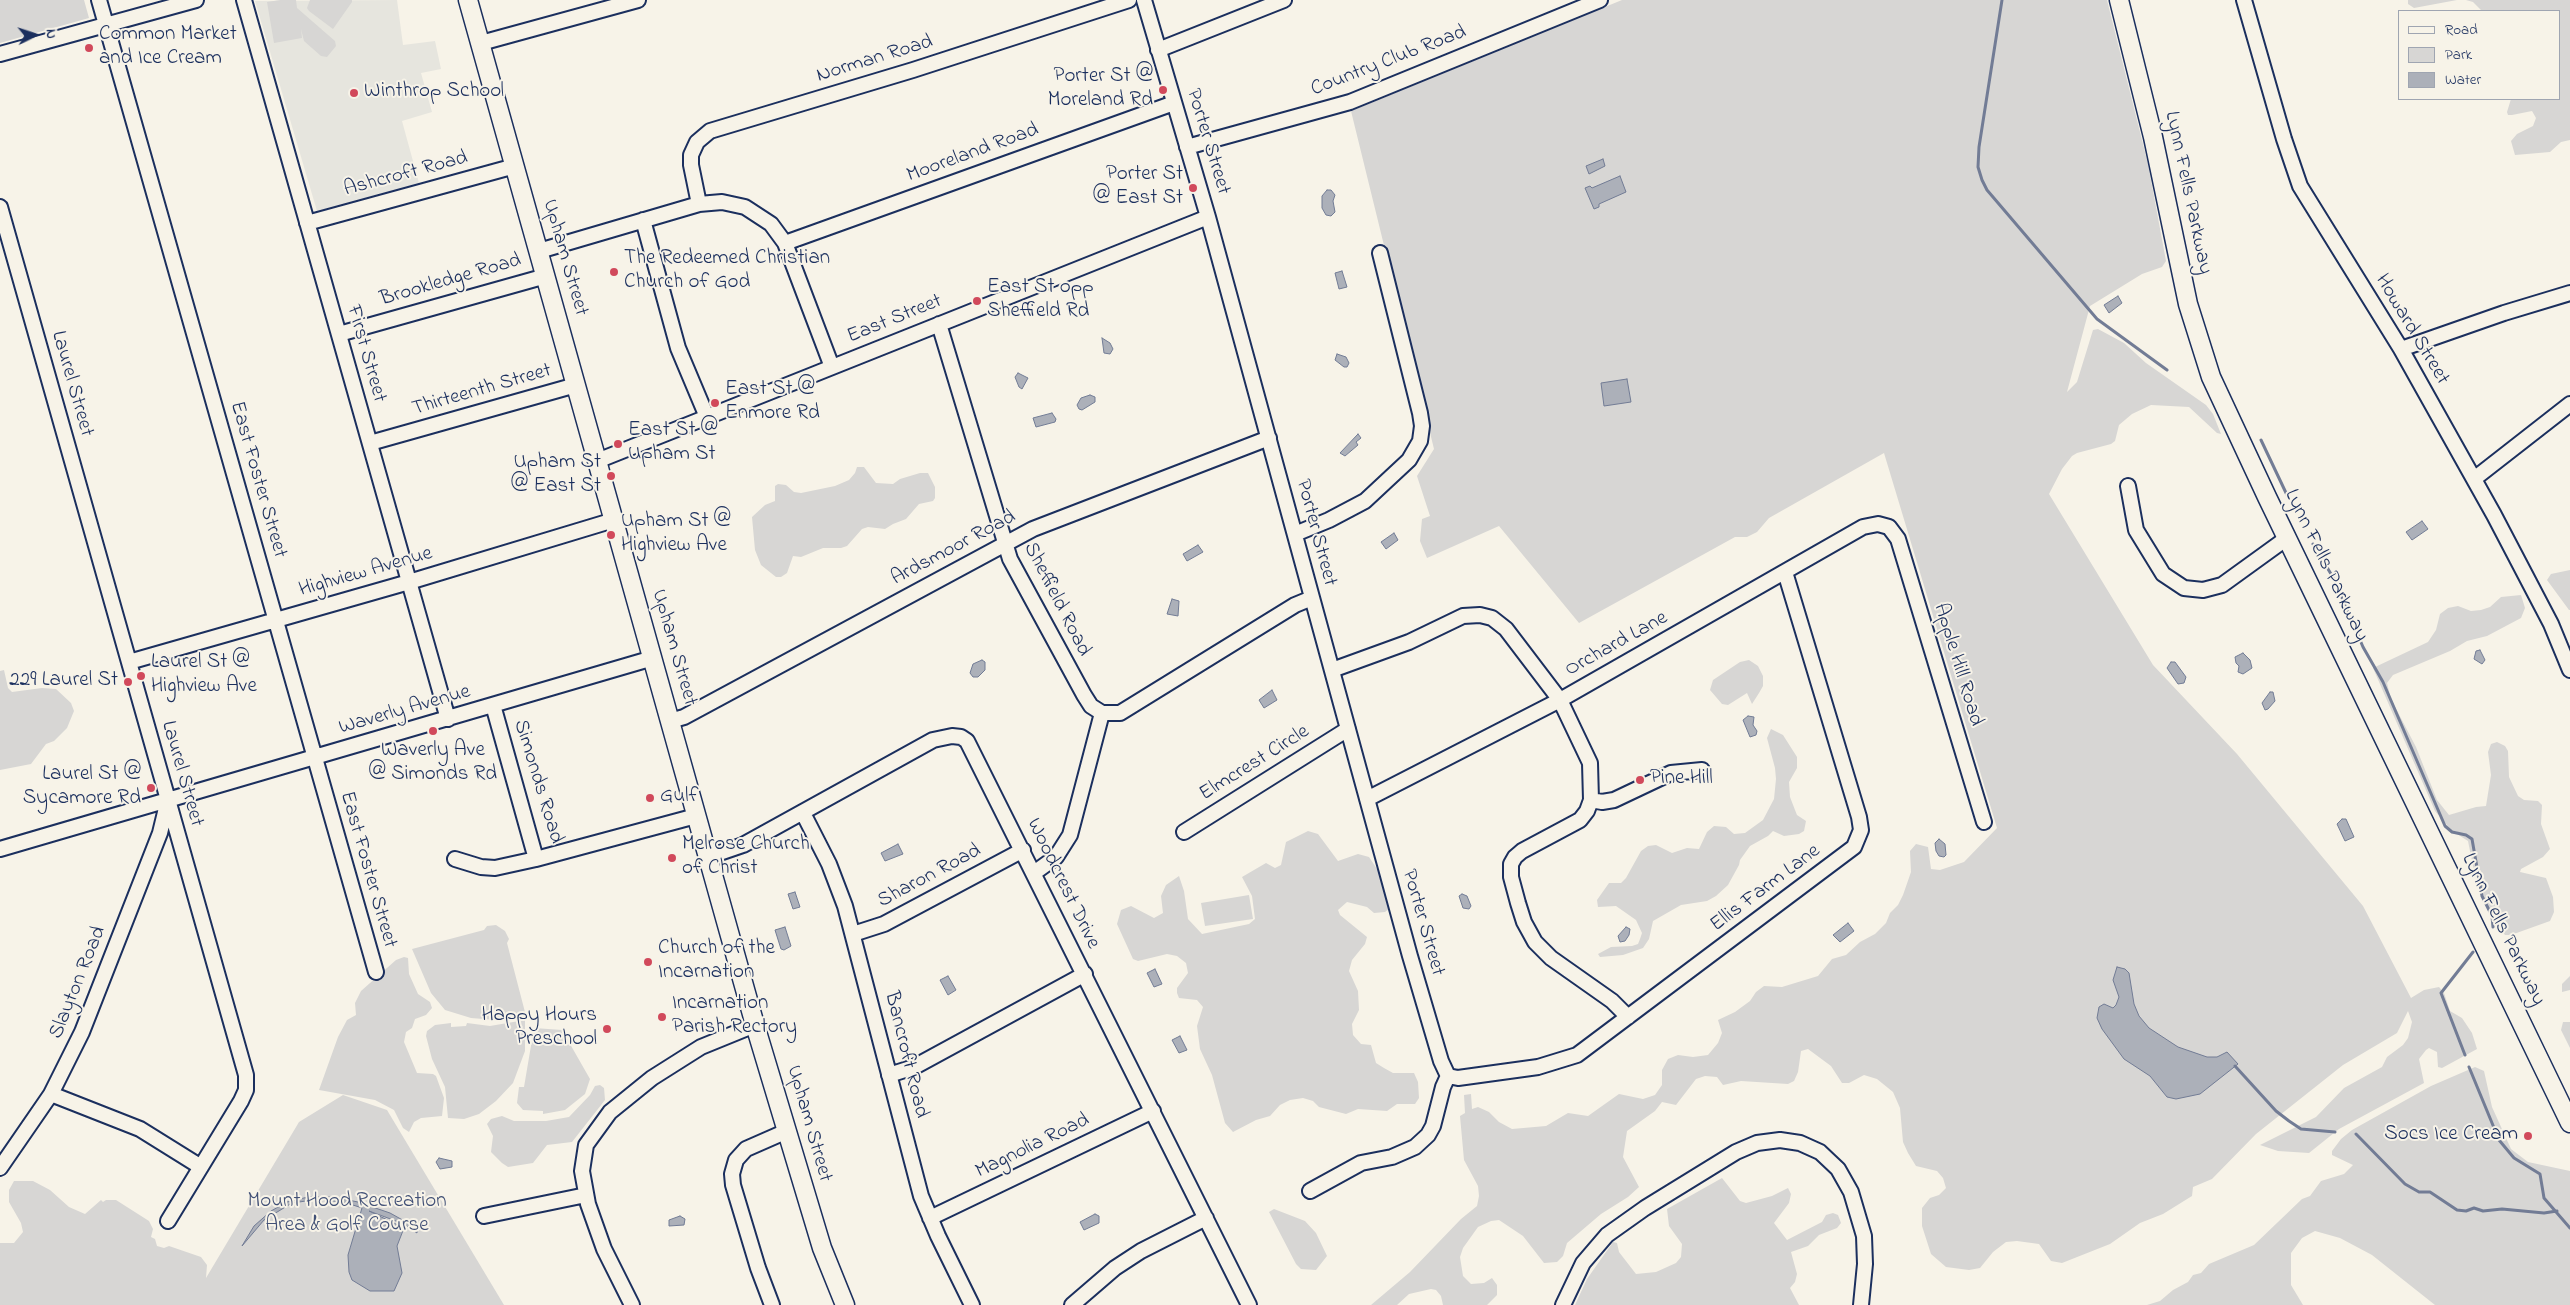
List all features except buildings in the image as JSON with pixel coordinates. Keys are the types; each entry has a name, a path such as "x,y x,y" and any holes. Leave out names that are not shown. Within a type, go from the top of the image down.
{"main road":[{"name":"Upham Street","path":"468,0 755,1025 822,1248 846,1305"},
{"name":"Lynn Fells Parkway","path":"2119,0 2139,75 2178,263 2196,334 2224,407 2570,1123"}],"street":[{"name":"East Foster Street","path":"99,0 376,972"},
{"path":"0,54 196,0"},
{"name":"First Street","path":"244,0 448,719"},
{"path":"481,43 638,0"},
{"name":"Norman Road","path":"699,204 690,165 691,155 697,142 710,131 922,67 1129,0"},
{"name":"Porter Street","path":"1144,0 1208,217 1441,1062 1448,1076"},
{"path":"1158,50 1284,0"},
{"name":"Country Club Road","path":"1187,147 1348,103 1600,0"},
{"name":"Howard Street","path":"2244,0 2284,139 2300,186 2401,349 2474,479 2538,598 2570,670"},
{"name":"Mooreland Road","path":"785,244 1174,103"},
{"name":"Ashcroft Road","path":"307,223 515,166"},
{"path":"539,251 699,204 722,202 752,210 771,224 785,244 832,367"},
{"name":"Laurel Street","path":"0,207 246,1079 241,1101 168,1221"},
{"name":"East Street","path":"597,461 1208,217"},
{"path":"643,220 678,348 707,417"},
{"path":"1295,534 1329,520 1365,501 1409,460 1420,441 1422,426 1420,413 1380,253"},
{"name":"Brookledge Road","path":"339,334 546,276"},
{"path":"2401,349 2504,313 2570,293"},
{"name":"Sheffield Road","path":"939,324 1005,545 1013,565 1084,695 1091,706 1102,713"},
{"name":"Thirteenth Street","path":"370,443 576,385"},
{"path":"2474,479 2570,404"},
{"name":"Ardsmoor Road","path":"670,721 684,717 1054,520 1269,438"},
{"path":"2128,486 2136,530 2163,574 2184,588 2203,590 2222,585 2287,538"},
{"name":"Highview Avenue","path":"129,662 409,582 614,520"},
{"name":"Orchard Lane","path":"1367,799 1560,700 1863,527 1883,525"},
{"name":"Apple Hill Road","path":"1883,525 1891,529 1898,539 1984,822"},
{"name":"Ellis Farm Lane","path":"1448,1076 1458,1078 1538,1067 1562,1062 1586,1050 1847,854 1858,839 1861,830 1859,817 1785,572"},
{"path":"1034,872 1056,857 1070,835 1102,713 1120,713 1295,605 1312,598"},
{"path":"1332,670 1408,642 1459,618 1480,614 1492,618 1503,626 1560,700 1590,763 1592,772 1591,800 1585,814 1576,823 1515,857 1511,864 1511,877 1524,922 1539,947 1569,972 1612,1001 1628,1017"},
{"name":"Waverly Avenue","path":"0,849 653,658"},
{"name":"Simonds Road","path":"494,705 536,859 696,816"},
{"name":"Elmcrest Circle","path":"1184,832 1348,729"},
{"name":"Woodcrest Drive","path":"708,857 737,848 926,743 940,737 958,736 967,741 1249,1305"},
{"path":"1591,800 1604,802 1614,800 1671,773 1702,770"},
{"name":"Slayton Road","path":"0,1168 51,1094 97,996 160,833 168,800"},
{"name":"Bancroft Road","path":"803,813 834,873 853,934 914,1173 930,1218 972,1305"},
{"name":"Sharon Road","path":"853,934 884,924 1023,850"},
{"path":"455,859 481,867 495,868 536,859"},
{"path":"889,1074 914,1067 1085,974"},
{"path":"632,1305 602,1244 586,1195 582,1171 585,1148 592,1134 610,1112 640,1087 684,1057 719,1038 755,1025"},
{"path":"1310,1191 1361,1163 1392,1157 1415,1147 1428,1135 1433,1126 1443,1087 1448,1076"},
{"path":"51,1094 140,1129 200,1167"},
{"name":"Magnolia Road","path":"930,1218 1153,1111"},
{"path":"772,1305 749,1238 732,1174 736,1160 746,1149 786,1131"},
{"path":"1563,1305 1582,1263 1607,1235 1645,1208 1736,1152 1757,1143 1780,1140 1800,1143 1820,1152 1835,1165 1847,1183 1859,1214 1864,1236 1865,1264 1861,1305"},
{"path":"484,1216 586,1195"},
{"path":"1072,1305 1115,1268 1141,1251 1206,1218"}],"shaded area":[{"name":"Winthrop School","path":"397,0 403,45 435,41 441,69 421,73 432,112 402,121 419,183 317,211 255,1"}],"green space":[{"path":"0,0 84,0 89,18 0,43"},
{"path":"296,0 297,8 335,41 336,46 327,57 321,56 304,41 301,29 302,38 274,43 267,2"},
{"path":"310,0 352,0 352,2 333,29 309,11 307,8"},
{"path":"1622,0 2107,0 2148,164 2166,261 2162,267 2142,274 2090,306 2067,392 2077,382 2093,330 2098,329 2124,343 2146,363 2206,405 2213,414 2221,434 2217,433 2189,407 2151,405 2132,414 2119,425 2115,441 2111,444 2072,456 2062,469 2049,494 2153,665 2237,754 2363,906 2411,998 2424,990 2439,987 2444,993 2450,1011 2462,1018 2472,1033 2477,1049 2442,1068 2438,1067 2437,1052 2429,1048 2419,1059 2424,1083 2339,1129 2309,1153 2278,1151 2260,1145 2316,1117 2344,1088 2382,1067 2387,1057 2403,1045 2408,1038 2412,1022 2408,1011 2397,1033 2343,1065 2256,1134 2212,1179 2193,1187 2192,1196 2163,1214 2140,1223 2110,1244 2062,1263 2051,1261 2039,1244 2017,1241 2006,1242 1993,1252 1980,1268 1969,1270 1946,1267 1931,1254 1922,1226 1922,1208 1930,1198 1939,1195 1946,1188 1943,1178 1937,1171 1916,1166 1908,1153 1903,1142 1900,1108 1893,1092 1877,1079 1864,1075 1849,1083 1842,1083 1831,1066 1808,1049 1801,1051 1798,1072 1794,1081 1788,1084 1741,1081 1723,1085 1717,1077 1705,1076 1696,1079 1676,1105 1662,1102 1655,1111 1627,1131 1623,1157 1639,1187 1628,1197 1601,1214 1567,1243 1563,1256 1557,1262 1544,1263 1523,1236 1499,1220 1491,1221 1478,1227 1463,1248 1460,1257 1463,1276 1471,1284 1484,1283 1492,1278 1497,1285 1497,1295 1487,1305 1443,1305 1441,1296 1436,1290 1431,1289 1409,1294 1397,1305 1371,1305 1410,1272 1461,1219 1477,1206 1478,1186 1464,1160 1460,1116 1465,1113 1464,1095 1471,1094 1472,1109 1478,1107 1489,1112 1499,1122 1512,1129 1546,1126 1568,1113 1588,1116 1619,1094 1643,1099 1655,1095 1662,1085 1662,1070 1668,1059 1678,1055 1693,1057 1708,1055 1718,1043 1722,1033 1718,1020 1735,1012 1750,1001 1756,992 1764,986 1782,987 1818,976 1832,959 1846,955 1860,942 1875,934 1886,923 1890,913 1898,905 1903,895 1911,872 1910,851 1916,844 1928,847 1931,869 1940,870 1964,862 1997,828 1884,453 1769,518 1757,532 1747,537 1735,537 1579,623 1499,526 1427,558 1420,541 1422,519 1430,516 1417,476 1434,449 1351,111"},
{"path":"2408,0 2457,0 2414,8 2408,4"},
{"path":"2466,0 2570,0 2570,140 2561,142 2550,152 2515,155 2511,141 2517,134 2533,126 2536,118 2532,111 2512,115 2508,115 2507,112 2511,100 2560,100 2560,10 2481,10 2473,2"},
{"path":"857,467 864,467 876,483 893,484 900,479 920,473 928,473 935,487 935,498 933,501 919,504 906,519 885,529 868,527 862,529 847,546 823,548 801,557 793,556 787,573 781,577 776,577 761,565 755,550 752,517 765,505 775,501 775,486 778,484 786,485 794,492 801,493 835,486 849,480"},
{"path":"2570,570 2569,610 2547,580 2551,574"},
{"path":"2521,595 2525,608 2521,618 2487,636 2467,641 2450,651 2393,675 2387,683 2391,699 2416,747 2437,800 2449,815 2486,806 2491,775 2488,752 2491,744 2497,742 2505,746 2508,751 2509,777 2518,796 2524,800 2538,801 2542,805 2541,824 2550,849 2543,857 2521,869 2520,872 2546,878 2553,897 2554,912 2550,921 2511,935 2505,935 2491,918 2473,866 2468,841 2451,830 2435,811 2373,668 2428,642 2436,630 2440,614 2448,608 2458,606 2471,611 2481,610 2490,607 2501,597"},
{"path":"1749,660 1758,666 1763,676 1763,686 1759,693 1752,704 1747,693 1728,705 1722,704 1710,690 1713,680 1740,662"},
{"path":"4,670 8,688 12,692 42,688 56,689 71,703 74,711 67,728 54,741 46,744 31,764 0,770 0,671"},
{"path":"1771,729 1783,735 1797,757 1797,768 1789,782 1790,797 1797,815 1806,821 1804,831 1799,834 1784,836 1773,831 1750,846 1740,860 1728,885 1716,896 1707,901 1681,905 1653,921 1649,939 1643,948 1623,955 1600,957 1598,954 1611,947 1632,946 1638,944 1640,939 1642,933 1636,920 1616,906 1598,907 1597,900 1609,883 1621,883 1626,878 1641,851 1648,846 1656,845 1672,853 1687,848 1699,849 1707,832 1714,826 1726,827 1734,834 1745,833 1763,820 1774,799 1776,779 1767,738"},
{"path":"1308,831 1318,834 1338,861 1358,854 1369,857 1379,872 1390,908 1385,912 1374,913 1367,907 1347,902 1338,910 1340,915 1367,937 1365,944 1352,960 1349,971 1358,991 1359,1010 1352,1024 1353,1035 1361,1044 1371,1045 1376,1063 1384,1068 1393,1073 1414,1073 1418,1082 1419,1098 1415,1104 1397,1104 1387,1111 1358,1109 1346,1114 1319,1107 1313,1101 1303,1098 1290,1100 1280,1105 1270,1116 1256,1120 1233,1132 1225,1123 1212,1075 1200,1049 1197,1026 1203,1007 1197,1000 1179,998 1177,993 1177,988 1188,973 1186,963 1177,956 1167,954 1138,961 1133,959 1117,924 1121,910 1131,906 1154,918 1163,913 1161,896 1166,885 1179,876 1184,891 1188,919 1202,934 1249,924 1255,919 1252,896 1242,877 1266,863 1275,868 1281,865 1286,842"},
{"path":"1249,895 1253,919 1205,926 1201,903"},
{"path":"496,925 505,931 509,939 507,943 526,1016 496,1020 471,1018 445,1010 431,993 412,949 484,930 487,926"},
{"path":"404,957 408,958 409,974 418,994 430,1002 432,1008 426,1015 415,1019 412,1028 406,1032 404,1042 417,1073 433,1074 436,1076 444,1098 442,1116 421,1118 414,1122 409,1132 403,1128 394,1110 375,1100 319,1090 338,1037 347,1020 356,1015 355,1003 361,991 396,960"},
{"path":"2570,976 2570,990 2562,992 2562,984"},
{"path":"525,1020 525,1051 513,1083 496,1101 479,1114 464,1119 448,1118 445,1087 432,1059 426,1036 427,1031 435,1025 451,1023 451,1027 466,1026 467,1023 490,1026"},
{"path":"2563,1022 2570,1022 2570,1048 2561,1030"},
{"path":"534,1028 562,1030 590,1079 585,1094 565,1110 543,1114 543,1111 523,1110 517,1103 519,1087 524,1087"},
{"path":"2475,1067 2484,1071 2492,1107 2511,1149 2528,1162 2570,1171 2570,1305 2435,1305 2372,1255 2340,1238 2315,1231 2302,1238 2291,1253 2291,1285 2303,1305 2147,1305 2160,1301 2173,1290 2188,1282 2193,1275 2201,1273 2209,1264 2254,1245 2302,1199 2310,1196 2321,1181 2344,1174 2353,1165 2332,1155 2332,1151 2341,1139 2352,1130 2431,1086"},
{"path":"600,1085 604,1088 605,1100 572,1142 547,1145 533,1163 508,1167 491,1152 493,1136 487,1124 491,1119 502,1116 514,1121 546,1121 569,1117 590,1095 595,1086"},
{"name":"Mount Hood Recreation Area & Golf Course","path":"343,1095 387,1110 504,1305 0,1305 0,1243 14,1243 23,1232 21,1223 9,1202 9,1190 14,1181 33,1181 50,1190 69,1207 85,1214 101,1200 103,1202 106,1200 116,1200 149,1221 153,1229 151,1237 155,1239 157,1246 164,1248 169,1246 201,1257 207,1265 206,1278 299,1122"},
{"path":"1722,1178 1740,1201 1746,1203 1772,1196 1788,1188 1791,1194 1789,1203 1774,1223 1787,1240 1822,1222 1826,1215 1833,1213 1838,1215 1841,1223 1837,1228 1819,1235 1808,1246 1791,1252 1797,1274 1795,1282 1790,1288 1799,1305 1575,1305 1587,1279 1613,1242 1617,1243 1619,1252 1636,1274 1656,1272 1676,1263 1681,1257 1682,1244 1669,1226 1667,1209"},
{"path":"1274,1209 1305,1221 1316,1233 1327,1256 1316,1270 1301,1269 1296,1264 1269,1212"}],"water":[{"path":"1603,159 1605,166 1589,174 1586,166"},
{"path":"1620,176 1626,192 1599,204 1599,207 1594,209 1585,188 1590,186 1592,188"},
{"path":"1327,190 1331,190 1335,195 1333,201 1335,212 1331,216 1326,215 1322,208 1322,196"},
{"path":"1342,271 1347,287 1339,289 1335,273"},
{"path":"2118,296 2122,303 2109,313 2104,305"},
{"path":"1102,338 1110,343 1113,349 1110,354 1104,353"},
{"path":"1337,354 1346,357 1349,363 1347,367 1344,367 1335,360"},
{"path":"1018,373 1028,378 1022,389 1019,387 1015,377"},
{"path":"1627,379 1631,402 1604,406 1601,383"},
{"path":"1090,395 1095,397 1095,402 1082,410 1079,409 1077,405 1081,398"},
{"path":"1052,413 1056,419 1055,422 1036,427 1033,418"},
{"path":"1358,434 1361,438 1356,442 1358,445 1345,456 1340,453"},
{"path":"2422,521 2428,529 2412,540 2406,532"},
{"path":"1394,533 1398,540 1386,549 1381,542"},
{"path":"1198,545 1203,552 1187,561 1183,554"},
{"path":"1172,599 1179,601 1178,616 1167,614"},
{"path":"2480,650 2485,660 2482,664 2474,659 2476,651"},
{"path":"2243,653 2250,660 2252,668 2243,674 2238,672 2239,666 2236,663 2235,657"},
{"path":"982,660 985,662 985,670 978,677 973,677 970,673 973,664"},
{"path":"2171,662 2175,662 2186,677 2184,683 2178,684 2167,668"},
{"path":"1272,690 1277,700 1264,708 1259,700"},
{"path":"2270,692 2273,692 2275,701 2265,710 2262,703"},
{"path":"1748,716 1754,717 1753,725 1757,731 1756,735 1750,737 1743,720"},
{"path":"2342,819 2346,819 2354,837 2345,841 2337,824"},
{"path":"1939,839 1945,844 1946,855 1944,857 1939,856 1936,851 1935,843"},
{"path":"898,844 903,854 885,861 881,853"},
{"path":"795,892 800,907 793,909 788,894"},
{"path":"1462,894 1467,896 1471,906 1469,909 1463,908 1459,896"},
{"path":"1848,923 1854,931 1840,942 1833,935"},
{"path":"785,927 791,946 784,950 781,949 775,930"},
{"path":"1626,927 1630,929 1629,935 1625,941 1620,942 1618,936"},
{"path":"2117,967 2125,969 2129,973 2134,1004 2139,1016 2149,1028 2178,1047 2207,1057 2217,1057 2227,1052 2238,1064 2200,1094 2176,1099 2167,1097 2150,1076 2124,1059 2102,1029 2097,1018 2099,1007 2104,1004 2113,1008 2116,1005 2119,997 2113,980"},
{"path":"1155,969 1162,984 1154,987 1147,973"},
{"path":"948,976 956,990 948,995 940,980"},
{"path":"1180,1036 1187,1050 1179,1053 1172,1040"},
{"path":"439,1158 452,1161 452,1167 440,1169 436,1162"},
{"path":"308,1197 333,1197 358,1202 390,1213 417,1228 417,1233 404,1224 369,1211 404,1228 397,1246 402,1273 394,1291 370,1291 352,1280 349,1272 348,1255 362,1208 347,1203 320,1199 292,1203 264,1220 242,1246 254,1226 271,1211 287,1202"},
{"path":"1095,1214 1099,1216 1099,1223 1084,1230 1080,1222"},
{"path":"680,1216 685,1219 684,1225 669,1226 669,1220"}],"waterway":[{"path":"2002,0 1979,147 1978,167 1982,180 1987,190 2097,319 2167,370"},
{"path":"2261,440 2287,495"},
{"path":"2313,544 2334,579 2363,647 2383,682 2445,826 2452,832 2466,835 2472,839 2482,896 2492,916 2493,927"},
{"path":"2465,1055 2441,993 2473,952"},
{"path":"2235,1066 2276,1111 2301,1129 2335,1132"},
{"path":"2469,1067 2499,1140 2514,1158 2540,1174 2544,1198 2570,1228"},
{"path":"2356,1134 2405,1184 2419,1192 2430,1192 2457,1210 2466,1211 2474,1208 2483,1211 2502,1209 2544,1213 2557,1211"}],"place":[{"name":"Common Market and Ice Cream","path":"89,48"},
{"name":"Porter St @ Moreland Rd","path":"1163,90"},
{"name":"Winthrop School","path":"354,93"},
{"name":"Porter St @ East St","path":"1193,188"},
{"name":"The Redeemed Christian Church of God","path":"614,272"},
{"name":"East St opp Sheffield Rd","path":"977,301"},
{"name":"East St @ Enmore Rd","path":"715,403"},
{"name":"East St @ Upham St","path":"618,444"},
{"name":"Upham St @ East St","path":"611,476"},
{"name":"Upham St @ Highview Ave","path":"611,535"},
{"name":"Laurel St @ Highview Ave","path":"141,676"},
{"name":"229 Laurel St","path":"128,682"},
{"name":"Waverly Ave @ Simonds Rd","path":"433,731"},
{"name":"Pine Hill","path":"1640,780"},
{"name":"Laurel St @ Sycamore Rd","path":"151,788"},
{"name":"Gulf","path":"650,798"},
{"name":"Melrose Church of Christ","path":"672,858"},
{"name":"Church of the Incarnation","path":"648,962"},
{"name":"Incarnation Parish Rectory","path":"662,1017"},
{"name":"Happy Hours Preschool","path":"607,1029"},
{"name":"Socs Ice Cream","path":"2528,1136"}]}
